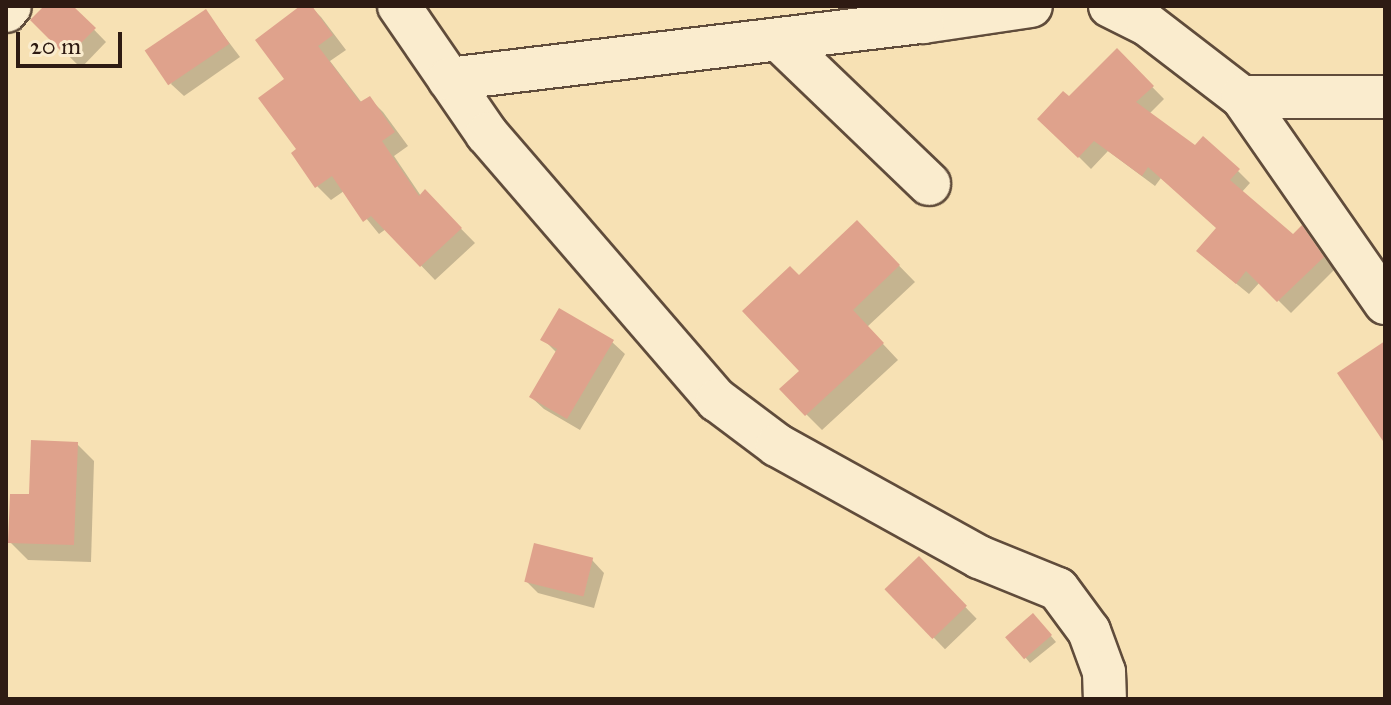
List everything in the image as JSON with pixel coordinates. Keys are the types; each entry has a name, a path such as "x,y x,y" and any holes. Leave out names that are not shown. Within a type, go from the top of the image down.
{"street":[{"path":"6,11 10,6"},
{"path":"399,6 487,134 717,400 777,445 965,550 1058,589 1089,631 1104,672 1105,699"},
{"path":"834,6 872,17 923,22"},
{"path":"449,79 923,22 1031,6"},
{"path":"1110,6 1148,25 1242,97 1385,303"},
{"path":"779,40 929,184"},
{"path":"1242,97 1385,97"}],"building":[{"path":"44,6 73,6 96,28 67,57 30,20"},
{"path":"300,6 312,6 333,35 318,46 360,102 370,96 395,132 382,141 419,196 425,189 462,228 420,267 371,216 363,222 332,176 315,188 291,153 296,149 258,98 284,79 255,40"},
{"path":"206,9 229,44 168,85 145,50"},
{"path":"1117,48 1154,86 1136,102 1195,145 1203,136 1240,169 1230,180 1293,234 1302,225 1324,257 1277,302 1246,271 1236,284 1196,251 1216,228 1148,167 1142,176 1094,141 1078,158 1037,119 1063,91 1069,96"},
{"path":"857,220 900,265 853,310 884,343 805,416 779,389 799,371 742,311 790,266 799,275"},
{"path":"559,308 614,340 567,419 529,397 557,349 540,340"},
{"path":"1385,341 1385,444 1337,373"},
{"path":"31,440 78,442 74,545 8,543 10,494 29,494"},
{"path":"534,543 593,558 584,597 524,582"},
{"path":"919,556 967,606 932,639 884,589"},
{"path":"1033,613 1052,635 1024,659 1005,637"}]}
